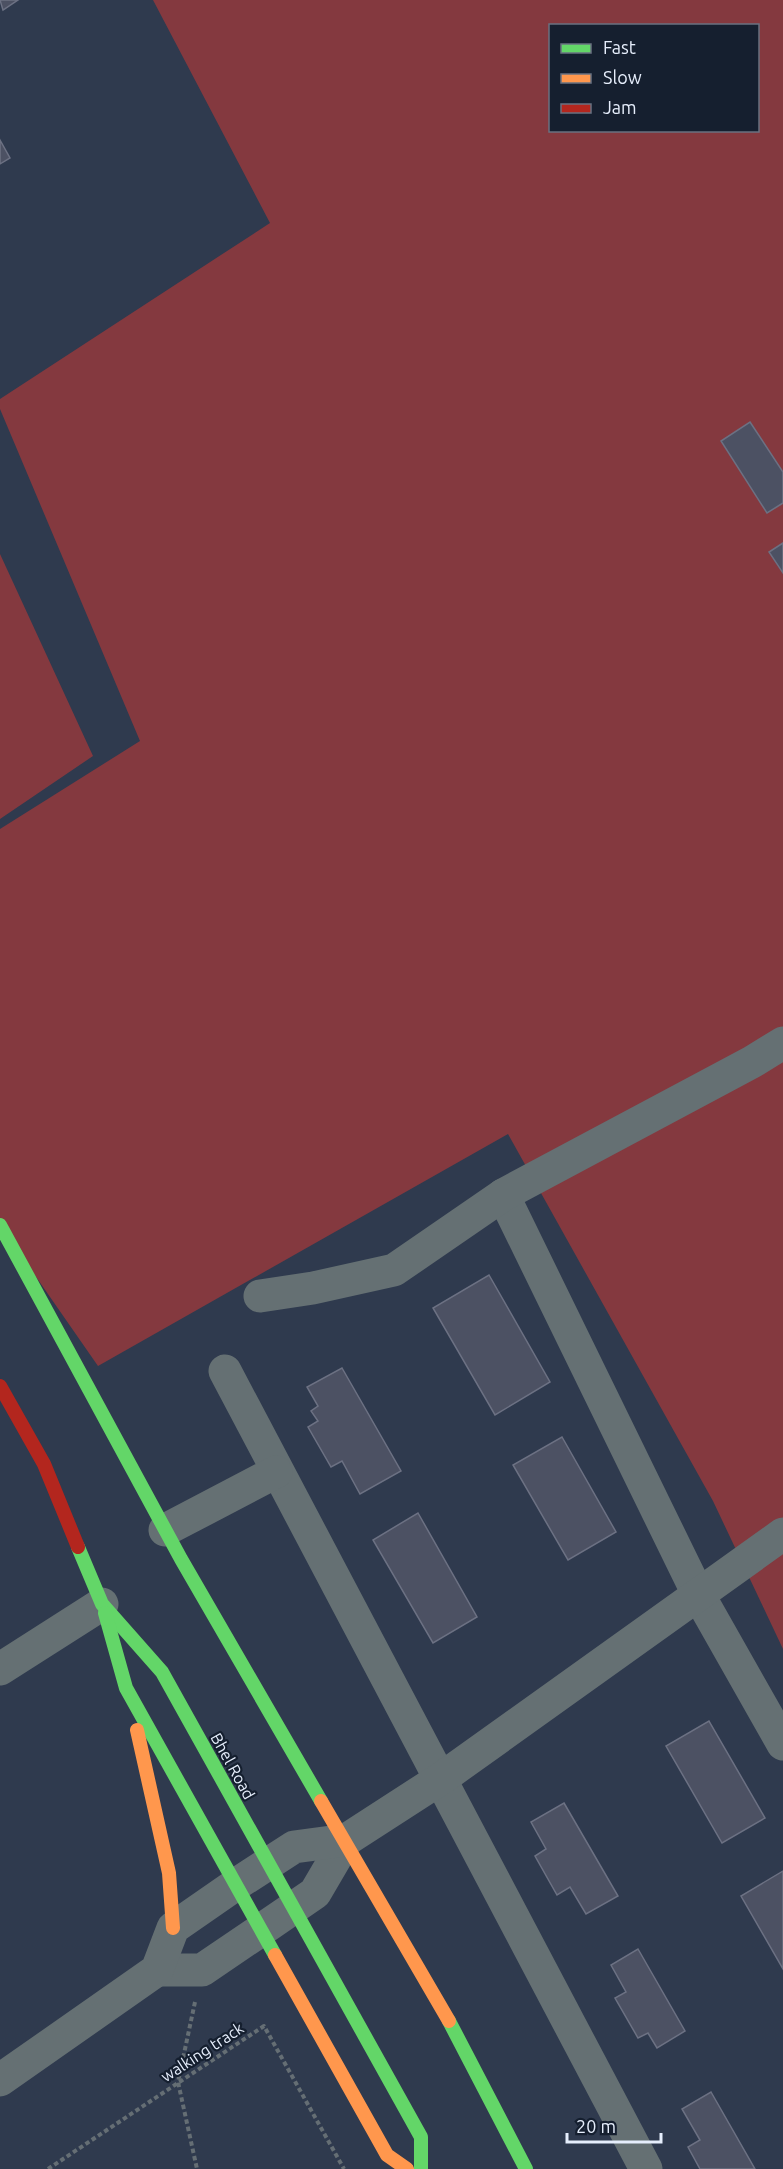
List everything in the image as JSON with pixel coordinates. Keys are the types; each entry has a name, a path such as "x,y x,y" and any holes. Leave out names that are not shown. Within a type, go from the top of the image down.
{"street":[{"path":"260,1296 313,1288 394,1270 503,1195 752,1062 783,1043"},
{"path":"503,1195 698,1594 783,1744"},
{"path":"0,1225 165,1530 455,2031 526,2169"},
{"path":"225,1371 276,1472 441,1778 646,2169"},
{"name":"Bhel Road","path":"0,1386 44,1464 102,1604 162,1672 421,2137 421,2169"},
{"path":"165,1530 276,1472"},
{"path":"173,1928 235,1884 294,1847 346,1840 441,1778 783,1534"},
{"path":"0,1669 102,1604 126,1688 169,1873 173,1928 157,1970 0,2080"},
{"path":"126,1688 387,2154 406,2169"},
{"path":"157,1970 202,1970 315,1893 346,1840"}],"path":[{"path":"196,2169 178,2082 202,1970"},
{"name":"walking track","path":"48,2169 264,2026 344,2169"}],"shaded area":[{"path":"153,0 783,0 783,1649 713,1501 508,1134 98,1366 0,1225 0,829 140,741 0,409 0,399 270,223"},
{"path":"0,554 93,756 0,819"}],"building":[{"path":"0,0 18,0 3,10"},
{"path":"0,140 10,158 0,164"},
{"path":"750,422 783,472 783,503 767,513 721,441"},
{"path":"783,543 783,573 769,552"},
{"path":"489,1275 550,1382 495,1415 433,1308"},
{"path":"342,1368 401,1471 360,1494 342,1461 331,1467 308,1427 318,1421 311,1411 318,1406 307,1387"},
{"path":"562,1437 616,1532 568,1560 513,1465"},
{"path":"418,1513 477,1617 433,1643 373,1540"},
{"path":"709,1721 765,1818 722,1843 666,1746"},
{"path":"564,1803 618,1896 586,1914 570,1887 557,1895 535,1856 546,1849 531,1822"},
{"path":"783,1871 783,1969 741,1896"},
{"path":"638,1949 685,2031 657,2048 648,2033 638,2038 615,1998 626,1992 611,1965"},
{"path":"711,2092 755,2169 700,2169 688,2147 700,2140 682,2109"}],"traffic: fast":[{"path":"0,1225 181,1559 321,1801"},
{"path":"78,1547 102,1604 162,1672 421,2137 421,2169"},
{"path":"105,1613 126,1688 275,1955"},
{"path":"449,2021 526,2169"}],"traffic: slow":[{"path":"137,1730 169,1873 173,1928"},
{"path":"321,1801 449,2021"},
{"path":"275,1955 387,2155 407,2169"}],"traffic: jam":[{"path":"0,1386 44,1464 78,1547"}]}
